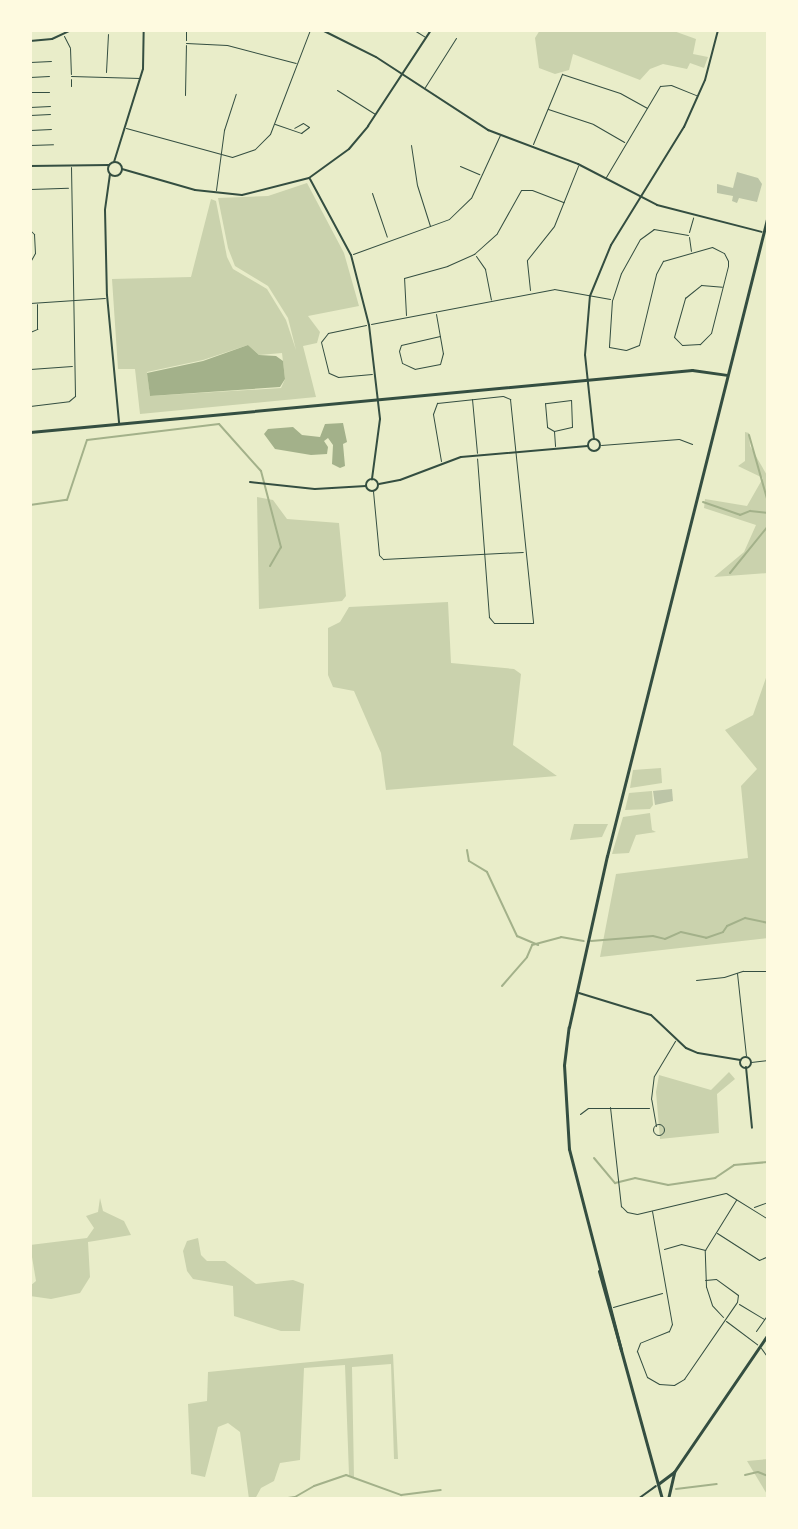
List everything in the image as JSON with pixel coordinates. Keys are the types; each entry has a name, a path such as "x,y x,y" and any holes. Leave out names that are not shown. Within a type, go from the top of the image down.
{"main road":[{"path":"665,1499 658,1484 599,1271 569,1149 564,1065 576,992 768,215"},
{"path":"30,432 692,370 727,375"},
{"path":"599,1271 621,1350"},
{"path":"665,1499 674,1472 768,1334"},
{"path":"658,1484 674,1472"}],"street":[{"path":"30,41 71,30"},
{"path":"121,171 116,162 140,78 144,30"},
{"path":"185,95 186,30"},
{"path":"126,128 232,157 255,149 274,123 310,30"},
{"path":"322,30 361,48 500,135 578,164 642,196 694,215 766,233"},
{"path":"414,30 425,38"},
{"path":"111,174 128,172 216,193 242,195 309,178 349,149 431,30"},
{"path":"601,445 594,439 585,344 590,296 611,245 699,96 718,30"},
{"path":"62,34 70,48 71,86"},
{"path":"106,74 108,34"},
{"path":"424,89 456,38"},
{"path":"186,43 227,45 297,64"},
{"path":"30,62 51,61"},
{"path":"532,146 558,77 567,73 620,93 647,108"},
{"path":"71,76 106,74 140,78"},
{"path":"30,77 49,76"},
{"path":"606,177 660,86 665,84 699,96"},
{"path":"337,90 375,114"},
{"path":"30,92 49,92"},
{"path":"216,193 221,155 236,94"},
{"path":"30,107 50,106"},
{"path":"547,109 593,124 626,143"},
{"path":"30,115 50,114"},
{"path":"274,123 294,128"},
{"path":"30,130 51,129"},
{"path":"351,255 388,239 431,229 462,209 500,135"},
{"path":"30,145 53,144"},
{"path":"411,145 417,185 431,229"},
{"path":"30,166 102,166 116,162"},
{"path":"531,293 527,260 554,226 578,164"},
{"path":"30,406 72,399 71,165"},
{"path":"109,165 110,186 105,210 108,298 119,424"},
{"path":"102,166 111,174"},
{"path":"460,166 481,175"},
{"path":"309,178 351,255 369,325 380,436 372,479 366,486"},
{"path":"30,189 70,188"},
{"path":"406,317 404,278 447,266 474,254 505,221 521,190 532,190 564,202"},
{"path":"372,193 388,239"},
{"path":"691,251 688,235 694,215"},
{"path":"30,230 34,234 35,253 30,262"},
{"path":"688,235 648,231 621,273 612,300 609,347 615,351 636,348 657,269 663,261 712,247 724,253 728,266 722,287 706,340 678,343 674,337 685,298 701,285 722,287"},
{"path":"474,254 485,269 492,302"},
{"path":"376,373 338,377 329,373 321,342 328,333 531,293 565,289 612,300"},
{"path":"30,303 108,298"},
{"path":"30,332 37,329 37,302"},
{"path":"435,312 440,336 443,353 440,364 415,369 405,366 400,358 401,345 440,336"},
{"path":"30,369 74,365"},
{"path":"442,463 437,452 434,406 472,399 503,396 510,399 533,623 516,625 490,620 472,399"},
{"path":"571,400 572,427 554,431 547,427 545,403 571,400"},
{"path":"554,431 555,448"},
{"path":"588,446 594,439"},
{"path":"525,551 383,559 379,555 373,491 379,484 442,463 477,456 588,446 595,452 601,445 679,439 692,444"},
{"path":"372,479 379,484"},
{"path":"250,482 315,489 366,486 373,491"},
{"path":"696,980 768,971"},
{"path":"737,973 746,1056 751,1062"},
{"path":"576,992 637,1008 651,1015 676,1039 698,1053 740,1060 746,1067 752,1128"},
{"path":"656,1126 651,1108 656,1068 676,1039"},
{"path":"740,1060 746,1056"},
{"path":"746,1067 751,1062 768,1060"},
{"path":"610,1107 621,1206 637,1214 719,1194 737,1198 768,1219"},
{"path":"580,1114 588,1108 651,1108"},
{"path":"737,1198 705,1250 705,1280 712,1305 724,1319 760,1346 768,1358"},
{"path":"752,1208 764,1200 768,1202"},
{"path":"652,1211 672,1324 669,1331 640,1343 637,1351 647,1377 659,1384 674,1385 684,1379 737,1302 738,1295 716,1279 705,1280"},
{"path":"715,1231 759,1260 768,1256"},
{"path":"661,1249 681,1244 705,1250"},
{"path":"611,1308 664,1292"},
{"path":"737,1302 764,1319"},
{"path":"756,1331 768,1314"},
{"path":"638,1499 658,1484"}],"shaded area":[{"path":"540,30 671,30 696,39 693,54 708,57 704,68 690,63 687,69 663,64 650,69 640,80 573,54 569,70 555,74 539,68 535,38"},
{"path":"307,183 344,253 359,306 308,316 320,332 317,343 303,346 316,397 140,414 135,369 118,369 112,279 191,277 211,199 216,201 227,257 233,269 267,289 286,320 296,350 288,318 268,286 235,266 228,248 218,198 268,196","holes":["248,345 259,355 282,353 285,379 281,388 150,396 147,372 203,360"]},
{"path":"248,345 259,355 276,356 283,361 285,379 280,387 150,396 147,373 203,361"},
{"path":"343,423 347,442 343,444 345,466 340,468 332,464 333,445 328,438 324,441 328,447 327,454 311,455 275,449 264,434 268,429 293,427 302,435 320,437 325,424"},
{"path":"745,432 749,433 750,446 768,477 768,573 714,577 744,552 756,525 704,508 705,499 747,506 763,478 738,466 745,461"},
{"path":"257,497 273,500 287,519 339,523 346,596 342,601 259,609"},
{"path":"448,602 451,663 514,669 521,674 513,745 557,776 386,790 381,753 354,691 333,687 328,675 328,628 340,622 349,607"},
{"path":"768,672 768,938 600,957 616,874 748,858 741,786 757,769 725,730 753,715"},
{"path":"661,768 662,783 630,788 633,770"},
{"path":"652,791 653,805 650,809 625,810 629,793"},
{"path":"650,813 652,830 656,832 636,835 629,853 612,854 623,817"},
{"path":"574,824 608,824 602,837 570,840"},
{"path":"729,1072 735,1079 717,1094 719,1133 660,1139 656,1092 659,1075 711,1090"},
{"path":"100,1198 103,1211 124,1221 131,1235 88,1242 90,1277 80,1293 51,1299 30,1296 30,1286 36,1281 30,1245 87,1238 94,1228 86,1216 98,1212"},
{"path":"198,1238 201,1255 207,1261 225,1261 256,1284 293,1280 304,1284 300,1331 281,1331 234,1316 233,1286 193,1279 187,1271 183,1251 187,1241"},
{"path":"393,1354 398,1459 394,1459 391,1364 352,1367 354,1478 349,1475 345,1365 304,1368 300,1460 280,1463 274,1481 261,1488 255,1499 249,1499 240,1432 228,1423 218,1427 205,1477 191,1474 188,1404 207,1401 208,1372"},
{"path":"768,1459 768,1496 747,1461"}],"building":[{"path":"737,172 758,178 762,184 757,202 739,198 737,203 732,201 733,196 717,193 717,184 733,188"},
{"path":"672,789 673,801 655,805 653,791"}],"waterway":[{"path":"30,505 67,500 87,440 219,424 261,471 281,547 270,566"},
{"path":"749,435 768,502"},
{"path":"703,502 740,515 750,511 768,513"},
{"path":"730,573 768,526"},
{"path":"467,850 469,861 487,872 517,936 538,945"},
{"path":"591,941 653,936 665,939 681,932 706,938 723,932 727,926 745,918 768,923"},
{"path":"502,986 527,957 532,945 561,937 584,941"},
{"path":"594,1158 615,1183 635,1178 668,1185 715,1178 734,1165 768,1162"},
{"path":"745,1475 758,1472 768,1476"},
{"path":"281,1499 295,1497 314,1486 346,1475 401,1495 441,1490"},
{"path":"676,1489 717,1484"}]}
